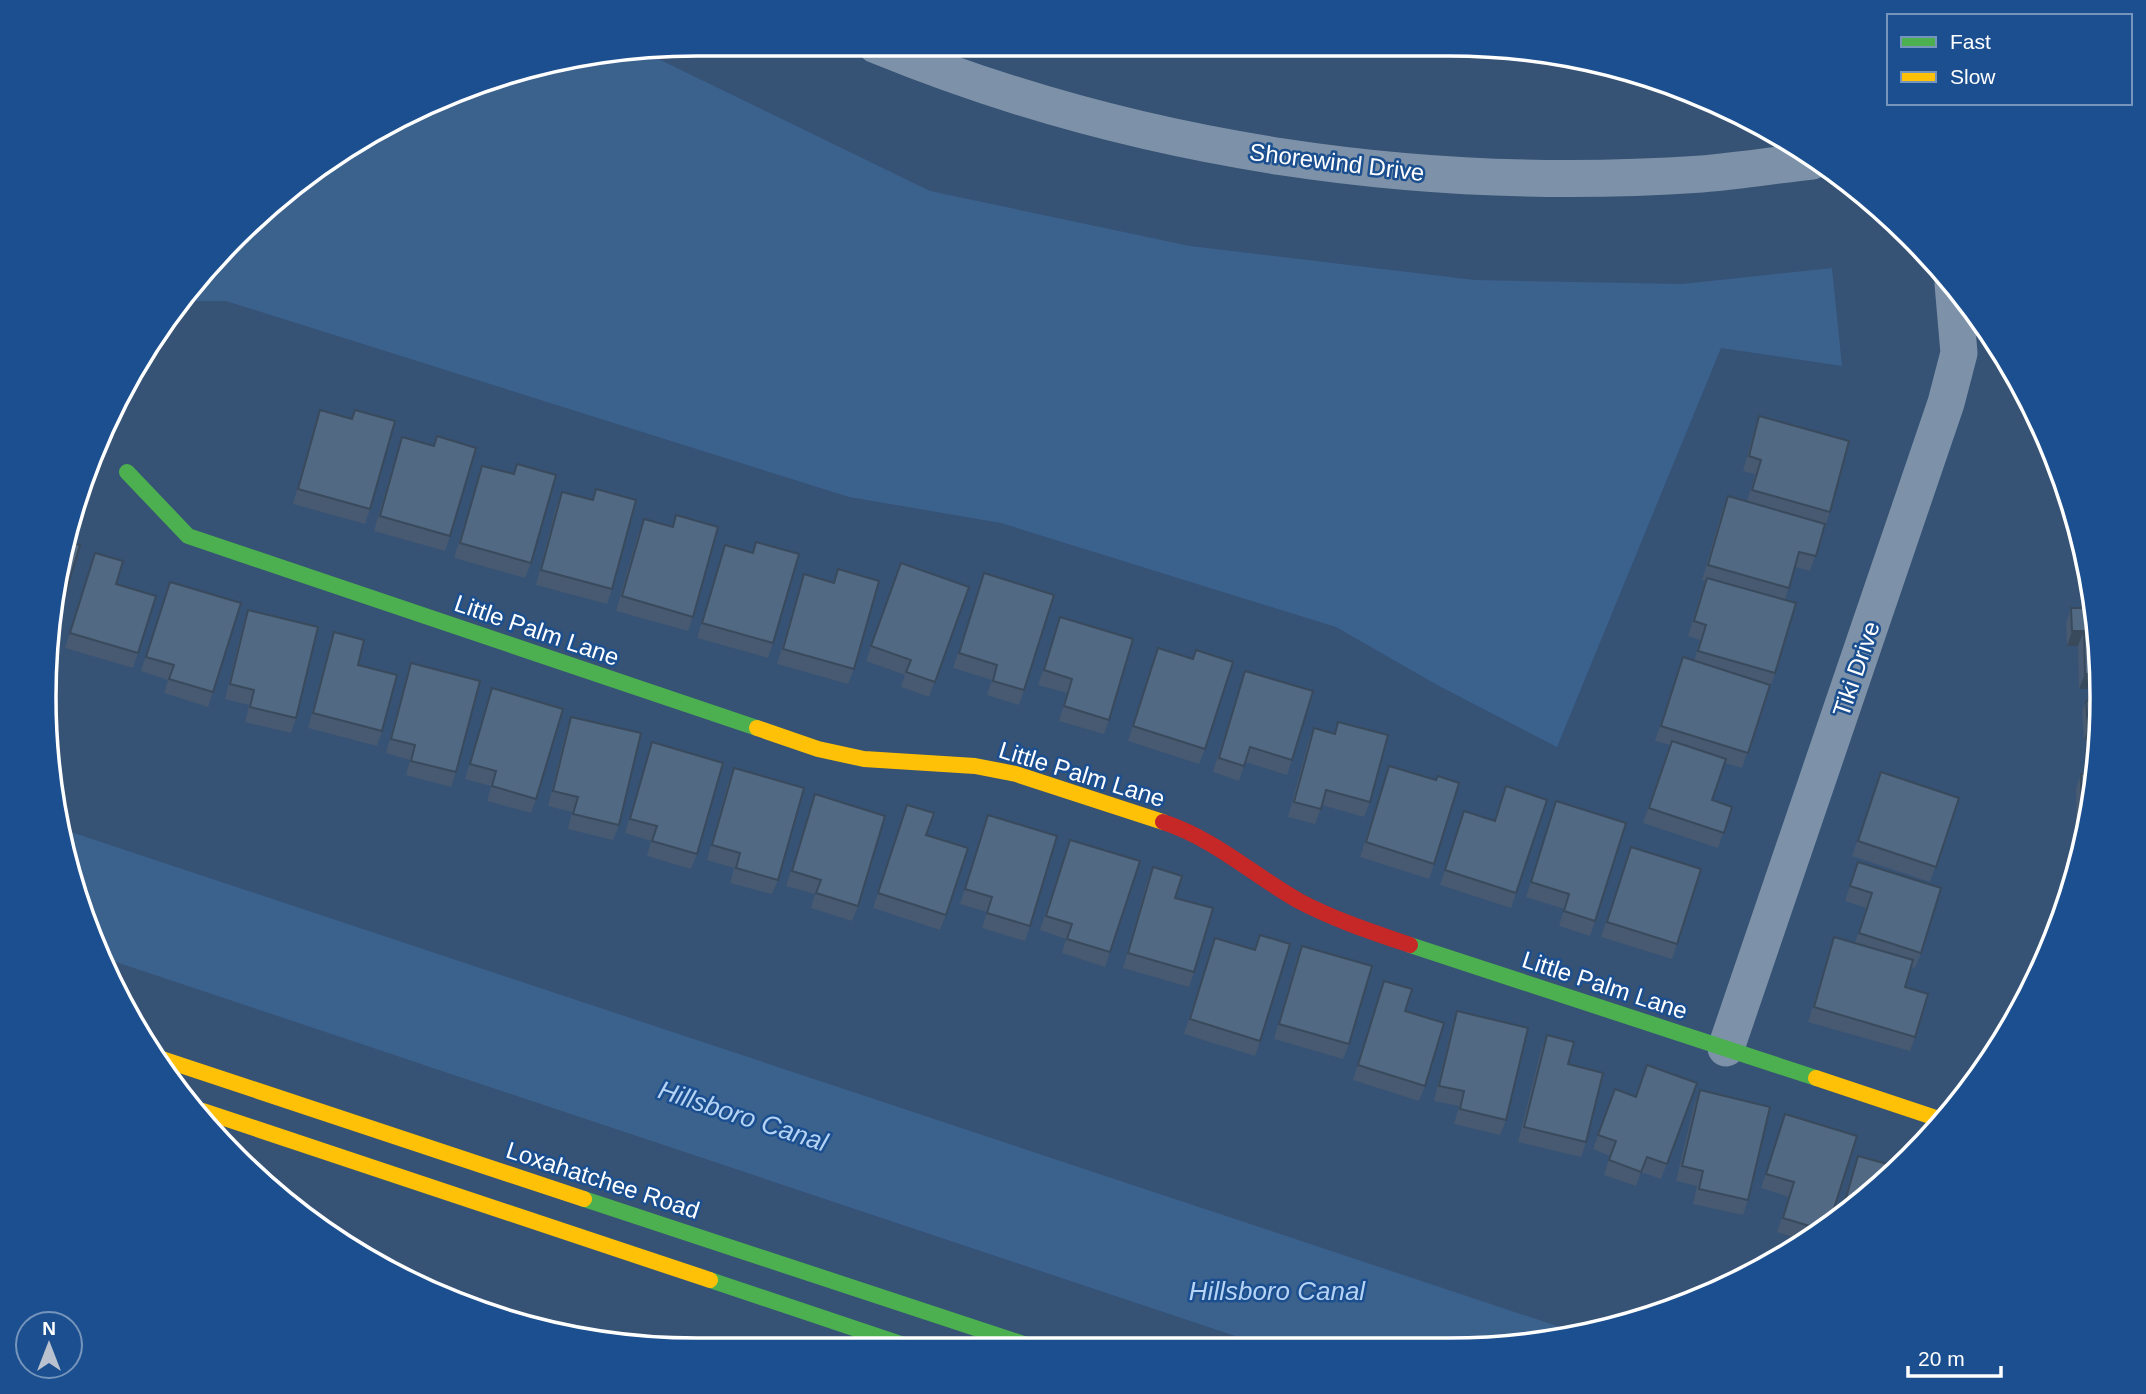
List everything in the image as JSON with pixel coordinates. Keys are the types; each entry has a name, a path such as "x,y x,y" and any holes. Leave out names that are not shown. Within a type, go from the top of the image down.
{"street":[{"name":"Shorewind Drive","path":"904,56 1025,99 1136,129 1247,152 1361,169 1475,177 1589,179 1704,174 1802,162"},
{"name":"Tiki Drive","path":"1726,1048 1946,403 1959,353 1955,303"},
{"name":"Little Palm Lane","path":"127,472 188,536 818,749 864,759 975,766 1016,774 1184,829 1220,848 1298,900 1342,922 1933,1117"},
{"name":"Loxahatchee Road","path":"170,1062 1006,1338"},
{"path":"209,1113 882,1338"}],"water":[{"path":"654,57 930,191 1190,246 1475,280 1682,284 1832,268 1842,366 1721,348 1557,747 1439,686 1336,627 1001,523 849,497 226,301 193,301 215,274 274,215 307,188 376,142 413,122 491,90 572,68"},
{"name":"Hillsboro Canal","path":"70,832 1563,1328 1491,1337 1241,1338 113,961 90,903"}],"building":[{"path":"320,410 352,419 355,410 395,421 370,509 298,489"},
{"path":"1759,416 1849,441 1830,512 1752,490 1761,460 1749,456"},
{"path":"437,436 476,448 450,536 380,516 402,437 434,446"},
{"path":"517,464 556,475 531,563 460,543 482,466 514,474"},
{"path":"596,489 636,500 612,589 541,570 562,492 593,500"},
{"path":"1728,496 1825,524 1816,556 1799,552 1789,588 1708,565"},
{"path":"676,515 718,527 693,617 622,596 644,519 673,527"},
{"path":"756,542 799,554 773,643 702,623 725,545 753,553"},
{"path":"75,544 80,545 63,602"},
{"path":"95,553 123,561 116,584 156,596 138,653 70,633"},
{"path":"901,563 969,587 935,682 906,672 911,660 871,646"},
{"path":"838,569 879,581 854,669 783,649 804,574 834,583"},
{"path":"984,573 1054,595 1024,690 993,681 997,665 959,653"},
{"path":"1707,578 1796,603 1775,673 1698,651 1706,625 1694,621"},
{"path":"170,582 241,603 213,692 169,679 174,665 146,657"},
{"path":"2071,608 2084,608 2089,674 2085,674 2084,631 2072,631"},
{"path":"248,610 318,627 296,718 250,707 254,690 230,684"},
{"path":"1060,617 1133,639 1109,720 1064,706 1072,679 1044,670"},
{"path":"334,632 364,640 358,665 397,675 382,731 313,713"},
{"path":"1158,648 1193,659 1196,650 1233,662 1205,749 1133,726"},
{"path":"1683,657 1770,685 1748,753 1661,726"},
{"path":"411,663 480,681 456,772 411,761 415,745 391,739"},
{"path":"1245,671 1313,691 1292,760 1250,747 1244,766 1219,758"},
{"path":"492,688 563,709 536,799 492,786 496,771 470,764"},
{"path":"2086,701 2090,701 2088,730"},
{"path":"571,717 641,733 619,825 573,814 578,797 553,791"},
{"path":"1338,722 1388,735 1370,802 1326,790 1321,809 1294,802 1314,728 1335,734"},
{"path":"1672,741 1726,759 1712,800 1732,807 1724,833 1649,808"},
{"path":"652,742 723,763 697,854 652,841 657,826 630,819"},
{"path":"1389,766 1436,780 1438,776 1459,783 1434,864 1366,842"},
{"path":"734,768 804,788 778,880 736,868 740,853 712,845"},
{"path":"1881,772 1959,798 1936,867 1858,841"},
{"path":"2081,774 2086,774 2085,781 2081,802"},
{"path":"1506,786 1547,800 1516,893 1445,870 1464,811 1495,821"},
{"path":"815,794 885,816 858,906 816,893 821,880 792,871"},
{"path":"1556,801 1626,823 1595,921 1564,911 1569,894 1531,882"},
{"path":"907,805 934,813 926,835 968,848 946,915 878,893"},
{"path":"988,815 1057,836 1030,926 987,913 992,897 965,889"},
{"path":"1070,840 1140,861 1110,952 1067,939 1072,924 1046,916"},
{"path":"1631,847 1701,869 1677,944 1607,922"},
{"path":"1858,862 1941,888 1921,953 1859,933 1872,893 1850,886"},
{"path":"1153,867 1182,876 1175,898 1213,908 1194,972 1128,953"},
{"path":"1260,935 1290,944 1260,1041 1190,1019 1215,938 1255,950"},
{"path":"1834,937 1913,960 1905,987 1928,994 1915,1037 1814,1007"},
{"path":"1302,946 1372,966 1349,1044 1279,1024"},
{"path":"1384,981 1412,989 1405,1011 1444,1023 1425,1086 1358,1065"},
{"path":"1457,1011 1528,1028 1506,1120 1460,1109 1464,1091 1439,1086"},
{"path":"1547,1035 1574,1042 1568,1064 1603,1073 1586,1142 1524,1127"},
{"path":"1647,1065 1697,1083 1667,1164 1647,1157 1641,1172 1609,1160 1616,1141 1598,1135 1615,1089 1636,1097"},
{"path":"1700,1090 1770,1107 1748,1200 1699,1189 1703,1171 1682,1166"},
{"path":"1785,1114 1857,1136 1833,1210 1810,1226 1783,1218 1794,1182 1766,1174"},
{"path":"1858,1156 1887,1164 1872,1179 1845,1201"}],"traffic: fast":[{"path":"127,472 188,536 757,728"},
{"path":"1410,945 1816,1078"},
{"path":"584,1199 1006,1338"},
{"path":"710,1280 883,1338"}],"traffic: slow":[{"path":"757,728 818,749 864,759 975,766 1016,774 1163,822"},
{"path":"170,1062 584,1199"},
{"path":"1816,1078 1933,1117"},
{"path":"209,1113 710,1280"}],"traffic: jam":[{"path":"1163,822 1200,838 1313,908 1410,945"}]}
